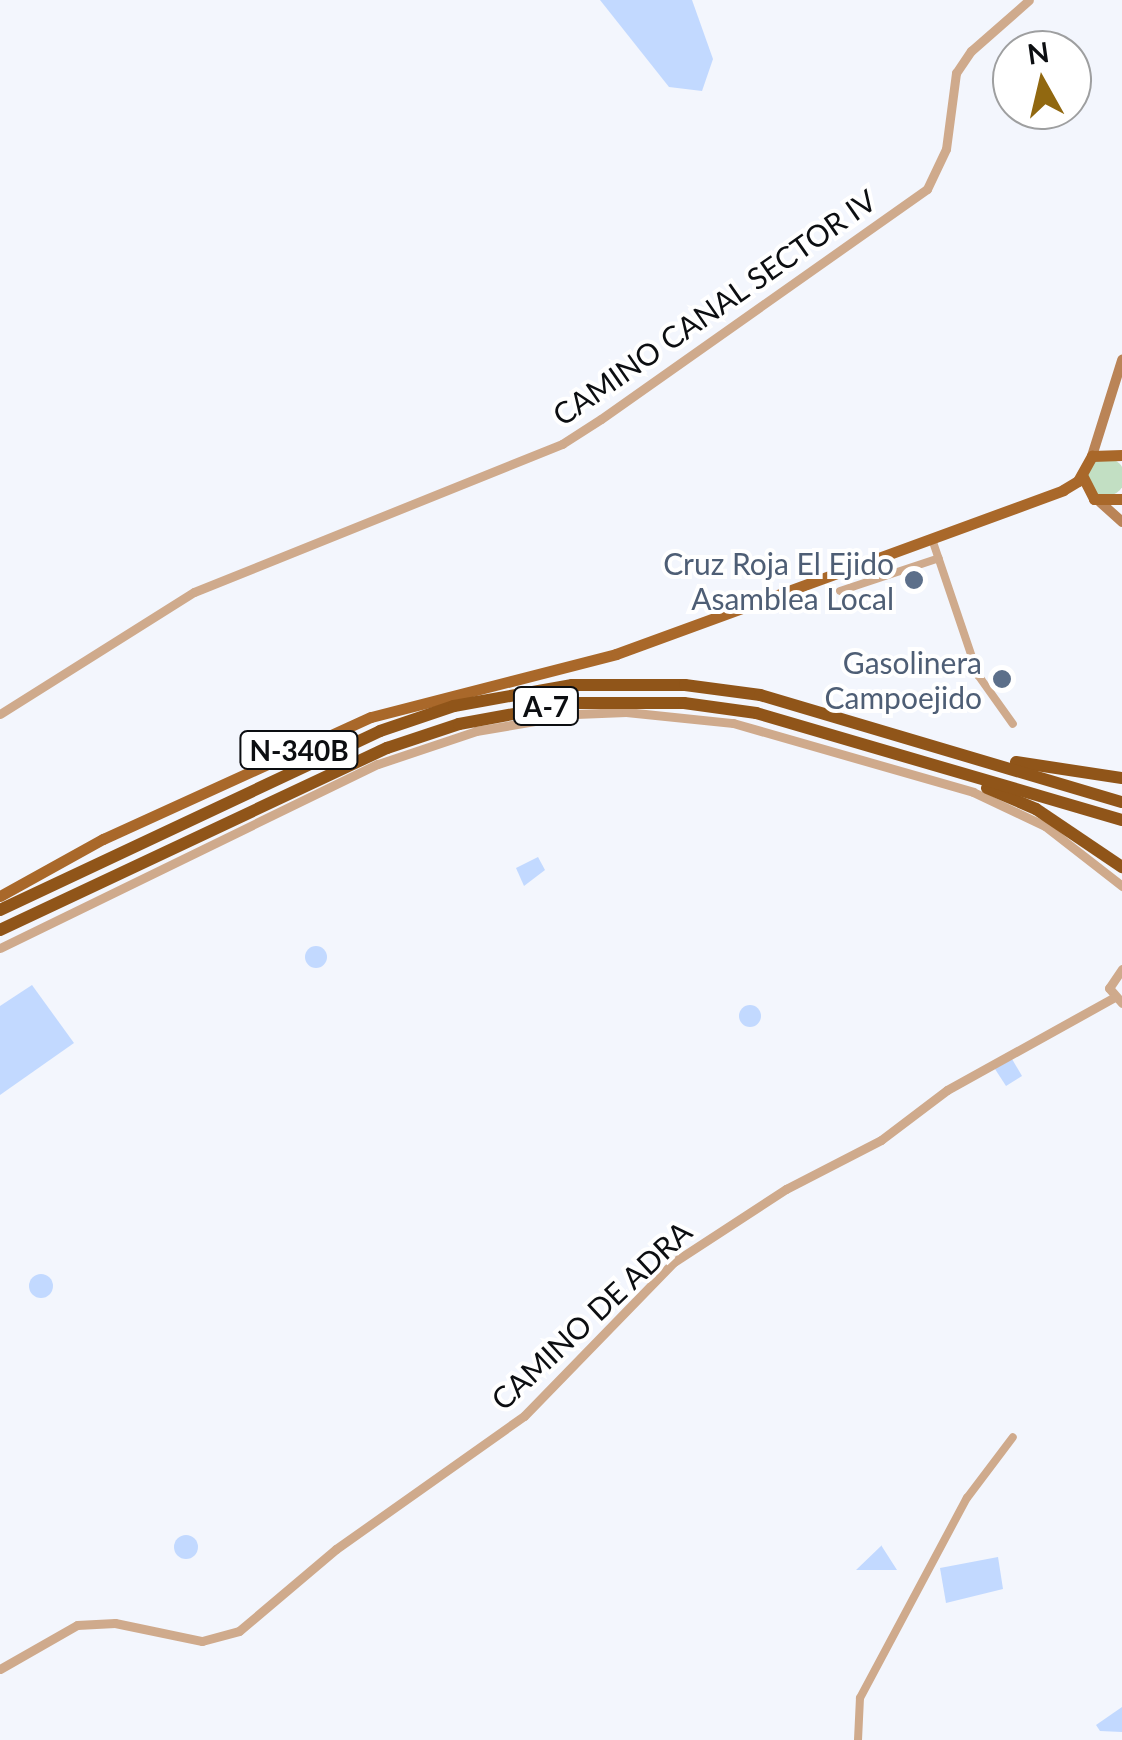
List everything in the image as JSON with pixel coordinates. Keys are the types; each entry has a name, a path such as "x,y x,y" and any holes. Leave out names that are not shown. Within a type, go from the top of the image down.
{"highway":[{"name":"A-7","path":"0,910 342,748 498,696 602,683 685,685 760,695 1122,802"},
{"name":"A-7","path":"0,930 362,758 502,714 602,701 684,703 756,713 1122,820"},
{"path":"901,735 1122,778"},
{"path":"896,752 1036,809 1122,867"}],"main road":[{"path":"1092,456 1104,430 1122,360"},
{"path":"1092,456 1119,453 1104,430"},
{"name":"N-340B","path":"0,896 103,838 371,717 616,654 1062,490 1082,476 1092,456"},
{"path":"1082,476 1084,490 1122,522"},
{"name":"N-340B","path":"1062,490 1084,490"},
{"path":"1100,502 1122,499"}],"street":[{"name":"CAMINO CANAL SECTOR IV","path":"0,714 194,592 562,444 601,419 927,189 946,149 956,72 971,51 1029,0"},
{"path":"932,539 978,676 1013,724"},
{"path":"840,591 939,558"},
{"path":"0,948 378,764 476,731 593,713 733,722 974,792 1045,826 1122,886"},
{"path":"1118,1000 1109,982 1122,969"},
{"name":"CAMINO DE ADRA","path":"0,1670 78,1625 115,1623 202,1641 239,1631 336,1549 524,1416 674,1262 786,1188 881,1140 947,1090 1118,1000"},
{"path":"858,1740 860,1698 967,1498 1013,1437"}],"green space":[{"path":"1106,458 1119,464 1125,477 1119,490 1106,496 1093,490 1087,477 1093,464"}],"water":[{"path":"600,0 692,0 713,59 702,91 669,87"},
{"path":"538,857 545,870 524,886 516,868"},
{"path":"316,946 324,949 324,965 316,968 308,965 305,957 308,949"},
{"path":"32,985 74,1043 0,1095 0,1006"},
{"path":"750,1005 758,1008 758,1024 750,1027 742,1024 739,1016 742,1008"},
{"path":"1012,1059 1022,1076 1006,1086 995,1069"},
{"path":"41,1274 53,1286 41,1298 29,1286"},
{"path":"186,1535 198,1547 186,1559 174,1547"},
{"path":"881,1546 897,1570 856,1570"},
{"path":"998,1557 1003,1589 946,1603 940,1568"},
{"path":"1122,1707 1122,1732 1100,1731 1096,1725"}],"place":[{"name":"Cruz Roja El Ejido Asamblea Local","path":"914,580"},
{"name":"Gasolinera Campoejido","path":"1002,679"}]}
